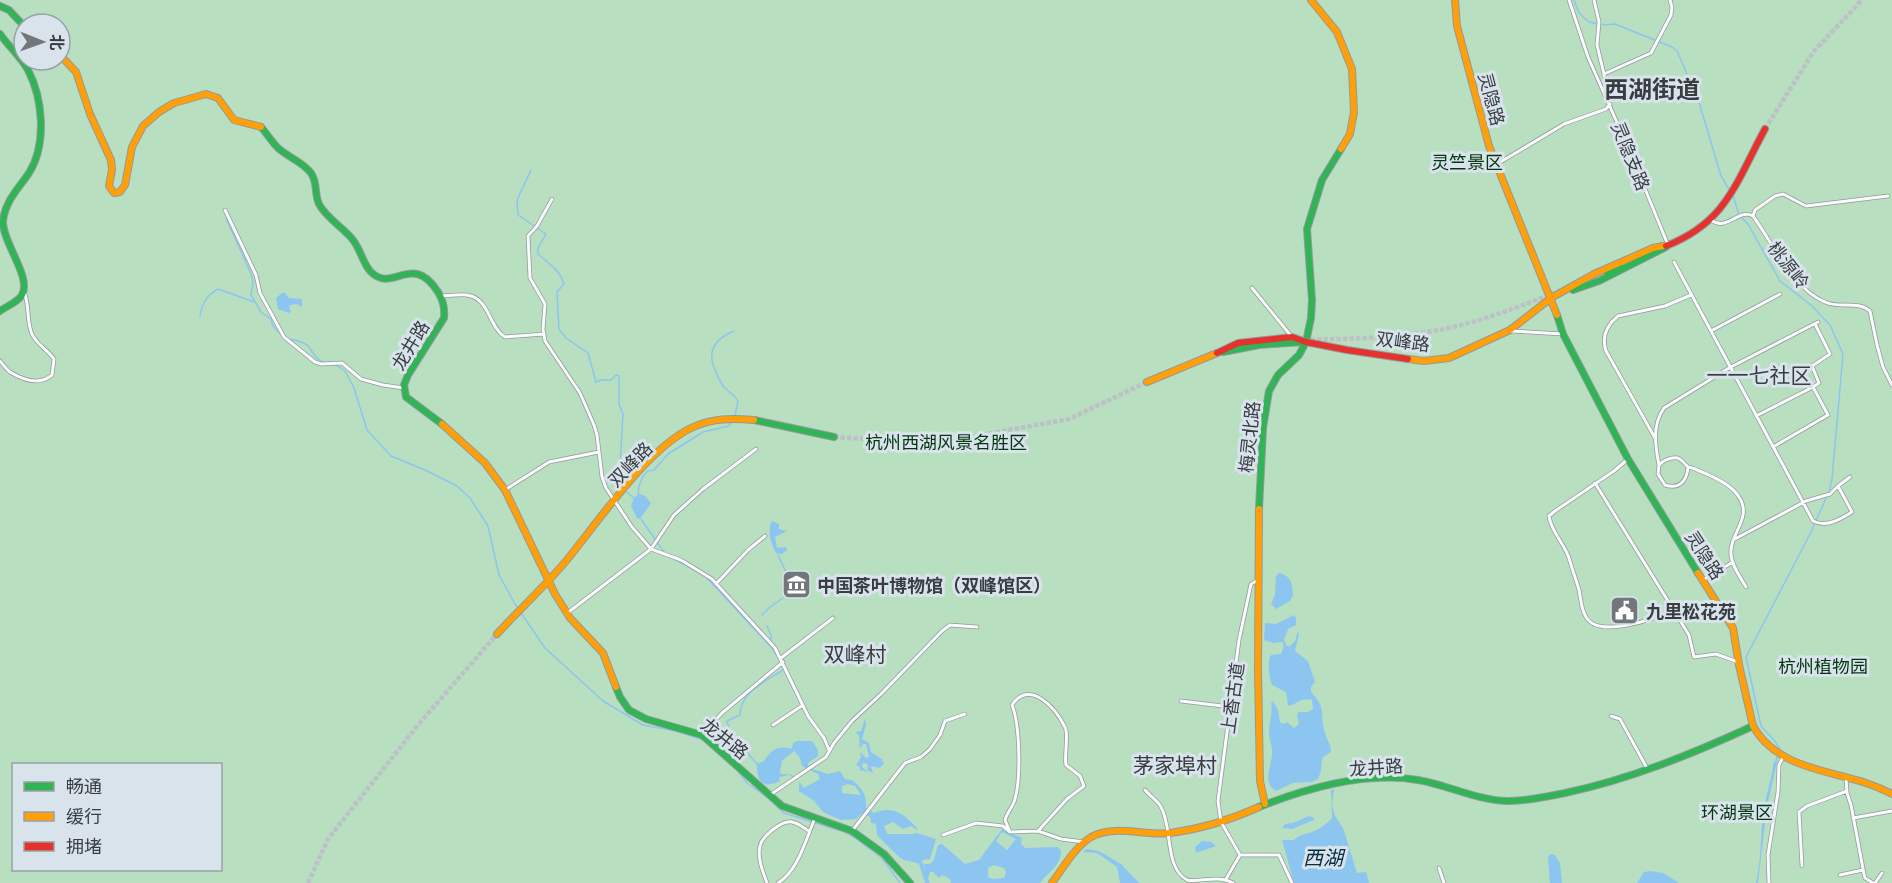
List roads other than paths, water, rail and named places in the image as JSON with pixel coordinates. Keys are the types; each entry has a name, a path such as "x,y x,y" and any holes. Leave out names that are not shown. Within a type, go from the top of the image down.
{"street":[{"path":"2,0 2,7"},
{"name":"梅灵北路","path":"1265,804 1260,781 1257,670 1259,492 1263,429 1269,391 1278,375 1299,355 1306,342 1312,300 1307,229 1322,180 1350,134 1354,112 1352,69 1346,51 1337,32 1311,0"},
{"name":"灵隐支路","path":"1569,0 1588,57 1668,245"},
{"path":"1594,0 1599,22 1597,45 1604,74 1604,93"},
{"path":"1604,74 1651,53 1671,15 1670,0"},
{"name":"灵隐路","path":"1453,1 1457,26 1489,146 1551,298 1563,334 1628,459 1733,628 1738,662 1753,726"},
{"path":"0,34 32,77 40,121 35,162 8,201 3,224 4,237 23,278 28,324 33,337 54,359 52,375 45,380 32,382 10,373 0,361"},
{"path":"72,68 76,72 90,114 111,160 112,170 109,184 114,193 120,192 125,185 132,147 143,126 159,112 180,100 202,94 214,95 234,120 261,127 278,148 310,171 316,181 320,206 354,241 373,274 386,279 420,273 430,280 441,296 475,297 483,306 493,326 505,337 544,334"},
{"path":"1497,164 1564,124 1606,109 1610,105"},
{"path":"1607,272 1689,237 1711,220 1721,209 1765,129"},
{"path":"1711,220 1715,224 1724,224 1748,213 1753,216 1755,210 1775,196 1784,194 1806,206 1888,196"},
{"path":"552,199 528,238 529,272 532,283 544,300 545,340 580,393 594,425 602,477 606,488 651,549 665,553 700,570 771,643 808,717 824,738 829,750"},
{"path":"225,210 256,275 260,293 287,341 315,362 342,363 360,379 404,388"},
{"name":"桃源岭","path":"1753,216 1787,267 1808,291 1824,302 1837,306 1855,304 1864,306 1870,311 1883,367 1892,385"},
{"name":"双峰路","path":"1306,342 1347,350 1435,361 1461,354 1510,330 1551,298 1594,274 1653,248 1668,245"},
{"path":"1674,262 1755,417 1813,521 1818,524 1827,524 1852,512 1838,486"},
{"path":"1252,288 1292,337"},
{"path":"0,311 19,299 24,292"},
{"path":"1710,332 1780,294"},
{"path":"1655,438 1606,351 1603,344 1604,334 1618,316 1665,306 1691,295"},
{"name":"龙井路","path":"441,296 445,311 444,318 413,366 404,388 406,398 441,423 465,445 492,472 505,490 566,614 603,653 626,707 649,720 688,728 702,735 782,806 814,821 852,831 884,854 910,883"},
{"path":"1688,467 1684,483 1669,487 1658,474 1655,438 1657,417 1664,408 1729,368 1816,323 1830,354 1812,366 1819,383 1755,417"},
{"path":"1510,330 1563,334"},
{"path":"1217,353 1238,343 1254,340 1292,337 1306,342"},
{"path":"1147,382 1235,346 1275,340"},
{"path":"1217,353 1258,345 1306,342"},
{"path":"1772,447 1827,417 1813,387"},
{"name":"双峰路","path":"497,634 549,580 624,491 663,450 690,428 708,421 734,418 768,422 834,437"},
{"path":"566,614 651,549 674,515 756,449"},
{"path":"505,490 549,462 599,452"},
{"path":"1659,465 1676,457 1688,467 1726,486 1740,499 1743,519 1730,552 1746,587"},
{"path":"1628,459 1549,516 1551,528 1567,554 1587,619 1592,624 1601,627 1648,621 1673,610"},
{"path":"1733,540 1802,503 1830,494 1850,477"},
{"path":"1594,483 1689,635 1694,657 1716,654 1738,662"},
{"path":"716,584 748,550 765,536"},
{"path":"1703,580 1733,562"},
{"name":"上香古道","path":"1221,822 1218,801 1239,640 1251,584 1259,579"},
{"path":"702,735 722,713 833,618"},
{"path":"768,795 826,757 852,721 942,631 950,625 977,627"},
{"path":"1010,832 1005,820 1015,800 1018,760 1017,721 1012,705 1017,698 1031,695 1047,701 1066,728 1066,765 1080,776 1084,786 1066,799 1038,831"},
{"path":"1181,701 1230,707"},
{"path":"773,725 803,705"},
{"path":"852,831 905,763 921,757 930,749 940,735 945,721 965,714"},
{"path":"1611,716 1620,719 1648,770"},
{"path":"1753,726 1756,733 1784,755 1805,767 1867,783 1892,794"},
{"name":"龙井路","path":"1084,842 1099,833 1107,832 1144,835 1169,833 1221,822 1265,804 1333,786 1387,778 1432,783 1494,801 1520,800 1584,790 1648,770 1753,726"},
{"path":"1769,883 1768,855 1778,792 1779,765 1784,755"},
{"path":"1846,778 1865,879 1874,883 1882,873"},
{"path":"1145,790 1160,806 1169,833 1173,861 1188,880 1196,882 1226,879 1233,883"},
{"path":"1802,866 1799,812 1808,806 1847,791"},
{"path":"1853,818 1892,811"},
{"path":"778,883 787,876 814,821"},
{"path":"767,883 759,856 760,844 764,838 788,822 793,822 809,831"},
{"path":"1221,822 1240,855"},
{"path":"943,835 976,823 1003,826 1010,832 1038,831 1084,842 1052,883"},
{"path":"1226,879 1240,855"},
{"path":"1240,855 1279,855 1293,883"},
{"path":"1439,868 1444,883"},
{"path":"1840,875 1863,870"}],"water":[{"path":"282,293 289,298 302,299 302,307 297,304 290,305 289,313 278,309 276,298"},
{"path":"639,494 645,496 651,503 640,519 637,518 631,506 634,498"},
{"path":"772,521 779,524 779,529 787,531 775,537 777,548 786,547 787,550 782,554 776,553 771,541"},
{"path":"1279,573 1290,581 1293,596 1290,601 1276,609 1271,604 1275,595 1276,576"},
{"path":"1294,615 1296,625 1288,629 1284,640 1287,646 1290,646 1295,641 1298,631 1295,651 1308,661 1315,682 1311,687 1311,692 1320,703 1323,727 1331,752 1322,758 1318,779 1311,782 1293,783 1276,791 1268,778 1272,756 1269,732 1271,703 1273,701 1278,710 1280,722 1283,724 1287,722 1294,728 1299,724 1297,715 1299,712 1308,712 1313,709 1312,700 1309,699 1288,705 1286,692 1272,685 1270,678 1271,655 1281,654 1284,646 1282,642 1273,643 1264,640 1265,623 1276,624"},
{"path":"865,719 866,725 862,739 869,743 871,752 882,759 884,764 879,768 871,766 873,773 867,770 866,763 863,763 862,767 868,772 860,770 860,767 856,765 861,757 860,752 866,758 869,757 866,744 863,744 860,749 859,735 855,732 861,731"},
{"path":"722,734 733,734 732,739 737,746 736,749 727,750 716,738"},
{"path":"797,741 812,741 818,750 818,756 808,763 809,768 828,774 840,771 845,779 852,780 861,789 866,799 866,808 874,813 887,810 898,812 917,828 917,830 911,826 903,829 893,822 884,826 887,834 917,833 936,839 930,859 922,860 925,870 924,864 930,864 934,860 938,845 942,844 965,864 979,860 1002,829 1022,838 1021,844 1025,848 1058,847 1061,851 1059,861 1040,883 951,883 950,879 942,875 939,878 930,872 928,879 930,883 925,883 919,864 904,860 890,849 877,835 876,824 871,823 870,817 863,813 856,819 841,820 823,812 814,801 799,791 799,781 789,775 779,777 780,781 774,783 762,782 758,775 757,764 764,761 776,749 792,749 793,743","holes":["794,751 800,758 802,766 818,774 820,779 804,788 796,777 781,774 780,771 782,761","848,784 855,786 861,795 842,793 842,786","1002,832 1016,839 1007,850 996,841","994,865 1004,868 1006,872 1004,878 988,877 988,868"]},
{"path":"1774,761 1777,762 1767,807 1758,883 1756,883 1764,807"},
{"name":"西湖","path":"1334,789 1332,805 1335,816 1343,828 1357,873 1366,872 1369,883 1294,883 1282,840 1294,840 1330,820 1332,818 1331,790"},
{"path":"1309,816 1314,820 1292,829 1282,828 1285,824"},
{"path":"1202,841 1211,842 1216,846 1196,853 1195,847"},
{"path":"1086,849 1099,851 1121,864 1139,883 1120,883 1117,867 1097,853 1083,852"},
{"path":"1550,854 1555,855 1560,863 1562,883 1550,883 1548,857"},
{"path":"1644,872 1663,873 1679,883 1637,883"}],"waterway":[{"path":"1574,0 1579,13 1589,22 1615,24 1677,51 1698,99 1721,176 1730,191"},
{"path":"531,170 517,200 518,215 546,234 538,248 538,254 554,268 564,284 557,292 559,329 566,338 588,353 596,382 611,380 616,375 619,376 619,404 623,414 619,483 621,488 634,498"},
{"path":"1733,195 1739,215 1748,224 1780,281 1811,305 1830,325 1843,354 1829,492"},
{"path":"226,218 252,276 251,295 261,312 271,319 273,326 282,335"},
{"path":"200,316 206,300 218,289 254,302"},
{"path":"734,331 718,341 712,353 712,360 717,376 738,401 735,416"},
{"path":"289,339 306,344 317,358 326,363"},
{"path":"336,365 345,371 354,388 367,430 391,456 457,486 470,498 488,526 499,575 515,604 545,648 603,701 643,725 676,731 706,741"},
{"path":"638,496 643,476 648,471 654,470 668,454 703,432 729,426 733,420"},
{"path":"1780,749 1761,726 1746,657 1810,534 1827,496"},
{"path":"641,519 666,555 697,571"},
{"path":"778,555 787,574 786,581"},
{"path":"706,577 777,655"},
{"path":"762,615 783,598"},
{"path":"767,626 771,642"},
{"path":"731,734 727,721 740,715 741,707 749,694 783,670 783,667"},
{"path":"735,744 742,747 757,764"},
{"path":"721,755 747,783 784,813 845,832 854,837 882,858 900,883"},
{"path":"1776,761 1778,755"}],"tunnel":[{"path":"1765,129 1814,51 1862,0"},
{"path":"1587,280 1607,272"},
{"path":"1278,340 1366,338 1431,331 1481,319 1562,290"},
{"path":"834,437 936,443 1069,419 1147,382"},
{"path":"308,883 328,839 418,725 497,634"}],"place":[{"name":"中国茶叶博物馆（双峰馆区）","path":"796,585"},
{"name":"九里松花苑","path":"1625,611"}],"district":[{"name":"西湖街道","path":"1652,88"},
{"name":"一一七社区","path":"1759,374"},
{"name":"双峰村","path":"855,653"},
{"name":"茅家埠村","path":"1175,764"}],"park label":[{"name":"灵竺景区","path":"1467,162"},
{"name":"杭州西湖风景名胜区","path":"946,442"},
{"name":"杭州植物园","path":"1823,666"},
{"name":"环湖景区","path":"1737,812"}]}
